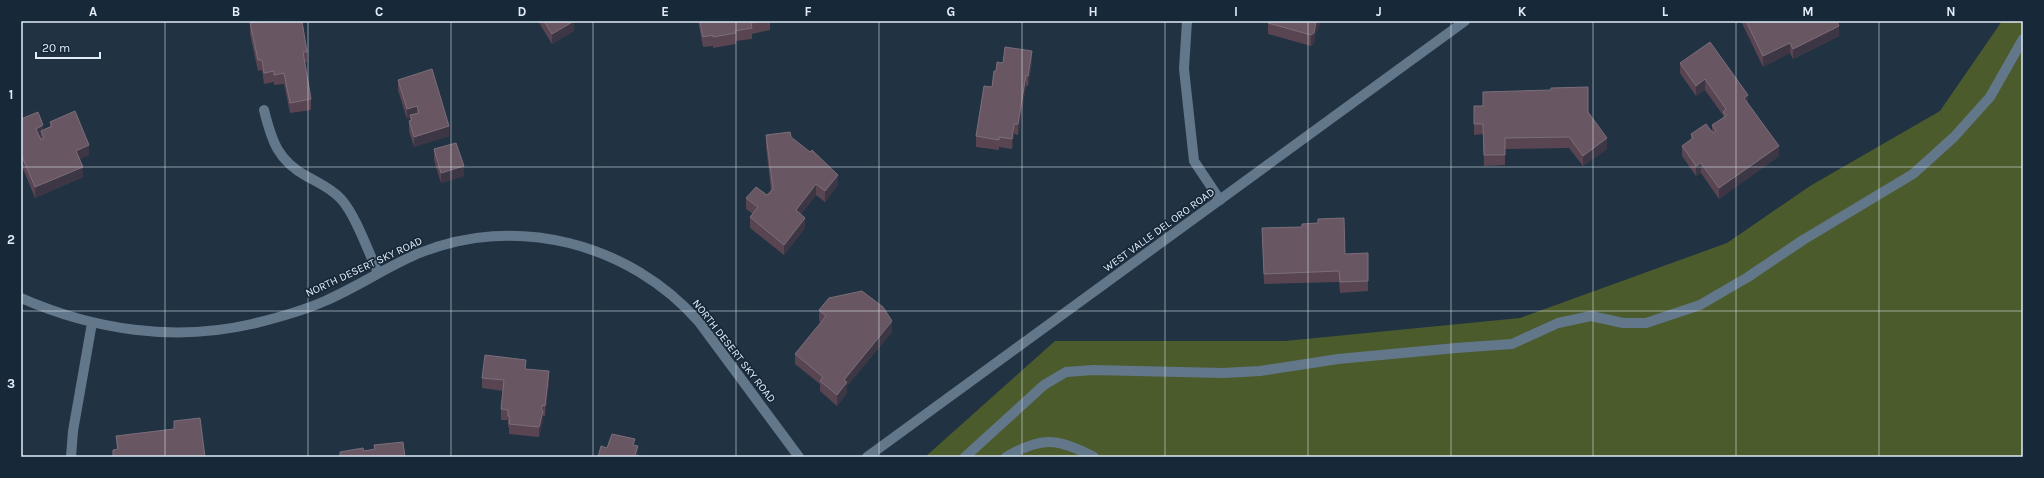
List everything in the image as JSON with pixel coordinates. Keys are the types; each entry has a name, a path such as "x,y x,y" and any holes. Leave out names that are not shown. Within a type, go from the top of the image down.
{"street":[{"path":"1187,21 1184,69 1194,161 1220,200"},
{"name":"WEST VALLE DEL ORO ROAD","path":"867,457 1465,21"},
{"path":"965,457 1044,384 1066,372 1093,370 1223,372 1260,371 1338,359 1512,344 1558,323 1584,317 1591,316 1623,323 1646,323 1700,305 1748,277 1803,240 1913,174 1954,137 1990,96 2023,39"},
{"path":"264,110 270,134 278,152 290,166 329,188 342,199 378,273"},
{"name":"NORTH DESERT SKY ROAD","path":"21,298 44,308 92,323 126,329 161,332 226,328 290,314 326,300 417,254 442,245 504,236 542,238 584,246 615,258 643,273 684,305 699,322 799,457"},
{"path":"71,457 73,431 92,323"},
{"path":"1006,457 1039,441 1058,443 1076,448 1094,457"}],"green space":[{"path":"2002,21 2023,21 2023,457 925,457 1055,341 1285,341 1520,318 1727,243 1810,186 1940,111"}],"building":[{"path":"264,21 302,21 307,52 303,52 311,99 290,103 284,73 274,75 274,71 264,73 262,60 258,60 250,23"},
{"path":"544,21 574,21 552,34"},
{"path":"700,21 764,21 751,23 752,28 735,31 736,33 713,37 713,35 703,37"},
{"path":"1269,21 1316,21 1314,33 1311,35 1268,23"},
{"path":"1746,21 1837,21 1839,26 1793,49 1790,43 1763,56"},
{"path":"1710,42 1748,95 1744,98 1779,146 1719,188 1701,163 1696,166 1682,146 1693,138 1691,134 1706,124 1713,133 1716,131 1712,125 1726,116 1723,112 1726,109 1705,79 1696,86 1680,63"},
{"path":"1005,47 1032,51 1028,76 1026,75 1018,124 1014,124 1012,139 999,137 999,140 976,136 984,86 992,87 997,62 1003,63"},
{"path":"432,69 449,126 414,137 409,121 412,120 410,115 419,113 417,106 407,109 398,80"},
{"path":"1588,87 1588,112 1607,138 1583,156 1569,137 1505,138 1505,155 1484,155 1483,124 1474,124 1474,106 1483,106 1483,92 1551,90 1551,88"},
{"path":"75,111 89,145 76,151 83,167 35,187 21,154 21,119 38,112 43,125 36,129 41,140 44,138 41,131 52,126 50,122"},
{"path":"790,132 791,137 810,152 812,150 838,175 825,191 816,184 796,210 805,218 784,245 750,217 758,207 746,198 756,187 767,195 773,189 766,135"},
{"path":"456,143 464,166 441,173 434,149"},
{"path":"1344,218 1345,254 1368,253 1368,281 1340,282 1339,271 1264,274 1262,228 1302,227 1302,224 1318,223 1318,219"},
{"path":"862,291 883,307 892,321 844,380 847,382 837,395 820,381 823,377 795,354 826,316 819,310 829,298"},
{"path":"485,355 526,360 525,369 549,371 545,406 542,405 541,409 543,411 539,427 509,424 510,417 508,416 508,410 501,409 504,380 482,378"},
{"path":"200,418 205,457 113,457 113,450 118,449 116,436 174,429 174,421"},
{"path":"612,434 635,439 633,445 638,446 635,455 643,457 598,457 601,446 607,448"},
{"path":"403,442 405,457 340,457 340,452 363,448 364,451 375,449 374,445"}]}
